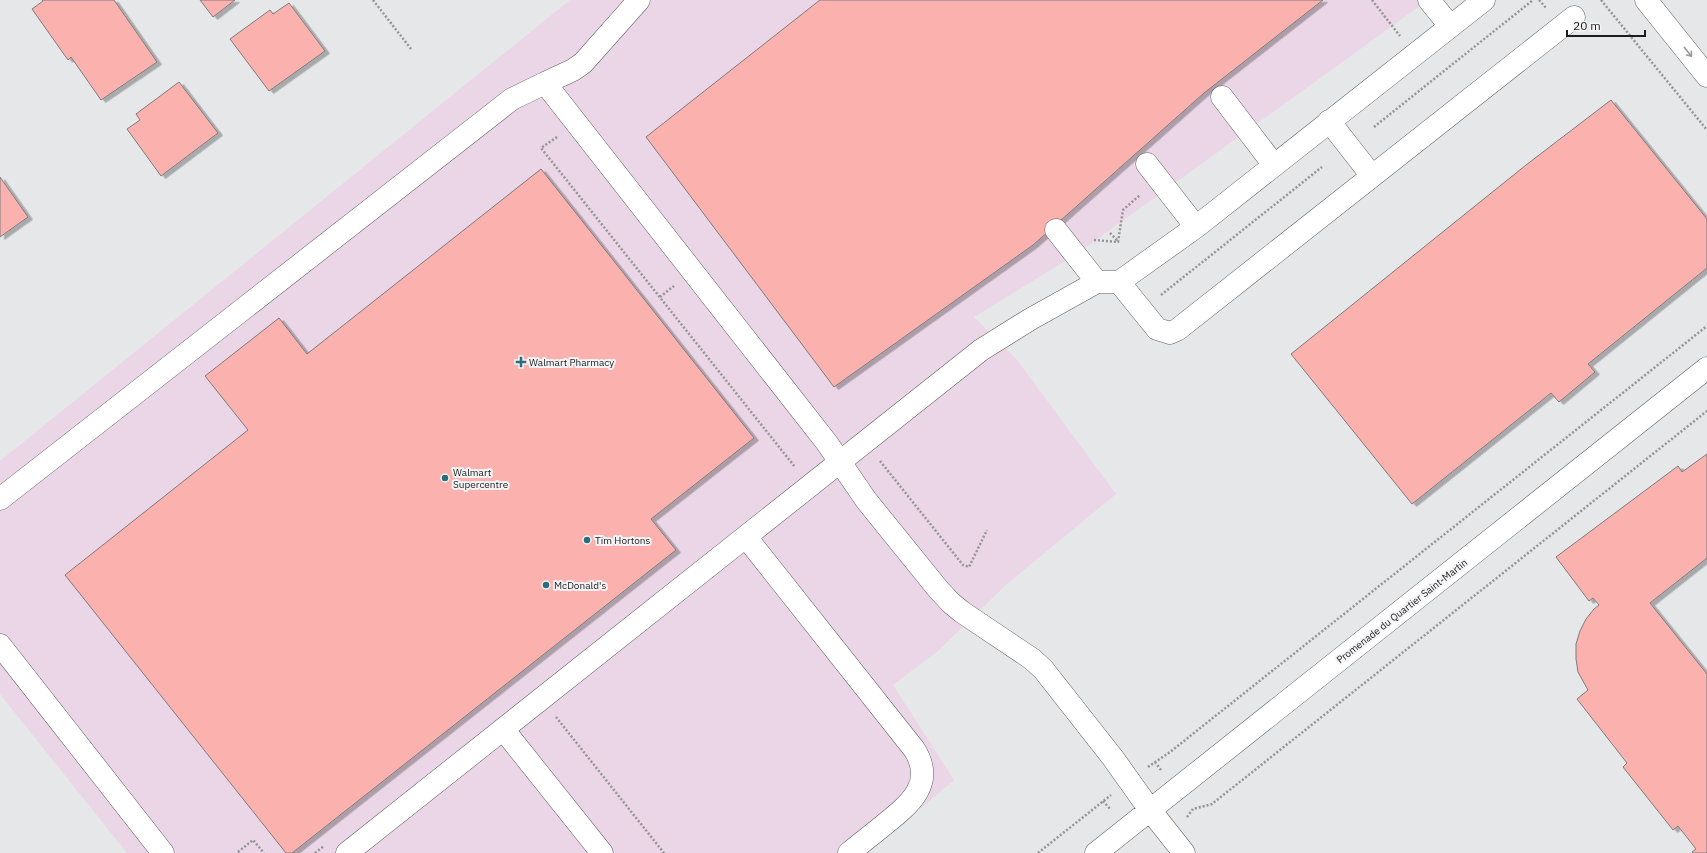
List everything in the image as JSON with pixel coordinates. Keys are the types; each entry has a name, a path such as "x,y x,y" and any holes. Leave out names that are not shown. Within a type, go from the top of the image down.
{"street":[{"path":"0,499 512,99 573,70 583,63 639,0"},
{"path":"1429,0 1450,26"},
{"path":"347,853 864,442 1000,337 1108,282 1196,227 1484,0"},
{"path":"1646,0 1707,76"},
{"path":"1056,230 1157,329 1170,333 1177,330 1574,17"},
{"path":"545,83 841,461 866,500 938,589 962,612 1032,658 1043,669 1114,758 1150,810 1184,853"},
{"path":"1222,97 1274,165"},
{"path":"1329,121 1372,176"},
{"path":"1147,164 1196,227"},
{"name":"Promenade du Quartier Saint-Martin","path":"1096,853 1707,368"},
{"path":"746,537 914,748 921,762 922,771 920,787 912,800 849,853"},
{"path":"0,646 163,853"},
{"path":"503,729 602,853"}],"path":[{"path":"373,0 411,49"},
{"path":"1372,0 1400,35"},
{"path":"1374,127 1533,0"},
{"path":"1601,0 1707,130"},
{"path":"559,135 541,148 796,468"},
{"path":"1163,294 1322,167"},
{"path":"1118,242 1123,210 1127,205"},
{"path":"1110,233 1118,242"},
{"path":"1088,239 1118,242"},
{"path":"1143,770 1170,752 1707,326"},
{"path":"1193,809 1212,804 1707,411"},
{"path":"864,442 963,565 969,567 987,530"},
{"path":"554,714 664,853"},
{"path":"1038,853 1103,801"},
{"path":"238,852 253,840 264,853"}],"shaded area":[{"path":"570,0 1428,0 1078,253 974,317 1017,360 1116,494 1008,583 938,651 893,685 954,780 868,853 127,853 0,694 0,461"}],"building":[{"path":"42,0 114,0 157,62 101,100 71,57 68,60 32,9 43,1"},
{"path":"200,0 235,0 213,17"},
{"path":"820,0 1323,0 1204,93 1033,245 834,387 646,137"},
{"path":"289,3 325,51 269,91 230,39 270,10 273,14"},
{"path":"179,82 218,133 161,176 127,129 140,120 136,114"},
{"path":"1611,100 1707,219 1707,268 1588,364 1595,372 1559,402 1551,393 1412,504 1291,354 1526,165"},
{"name":"Walmart Supercentre","path":"541,169 754,438 651,519 676,550 292,853 286,853 65,575 248,430 205,376 279,318 307,354"},
{"path":"0,177 28,217 0,237"},
{"path":"1707,454 1707,558 1650,603 1707,674 1707,853 1693,853 1692,852 1696,849 1678,826 1673,830 1623,767 1627,763 1577,699 1588,690 1578,672 1576,644 1586,619 1599,605 1593,598 1589,601 1556,557 1678,466 1682,472"}],"place":[{"name":"Walmart Pharmacy","path":"521,362"},
{"name":"Walmart Supercentre","path":"445,478"},
{"name":"Tim Hortons","path":"587,540"},
{"name":"McDonald's","path":"546,585"}]}
